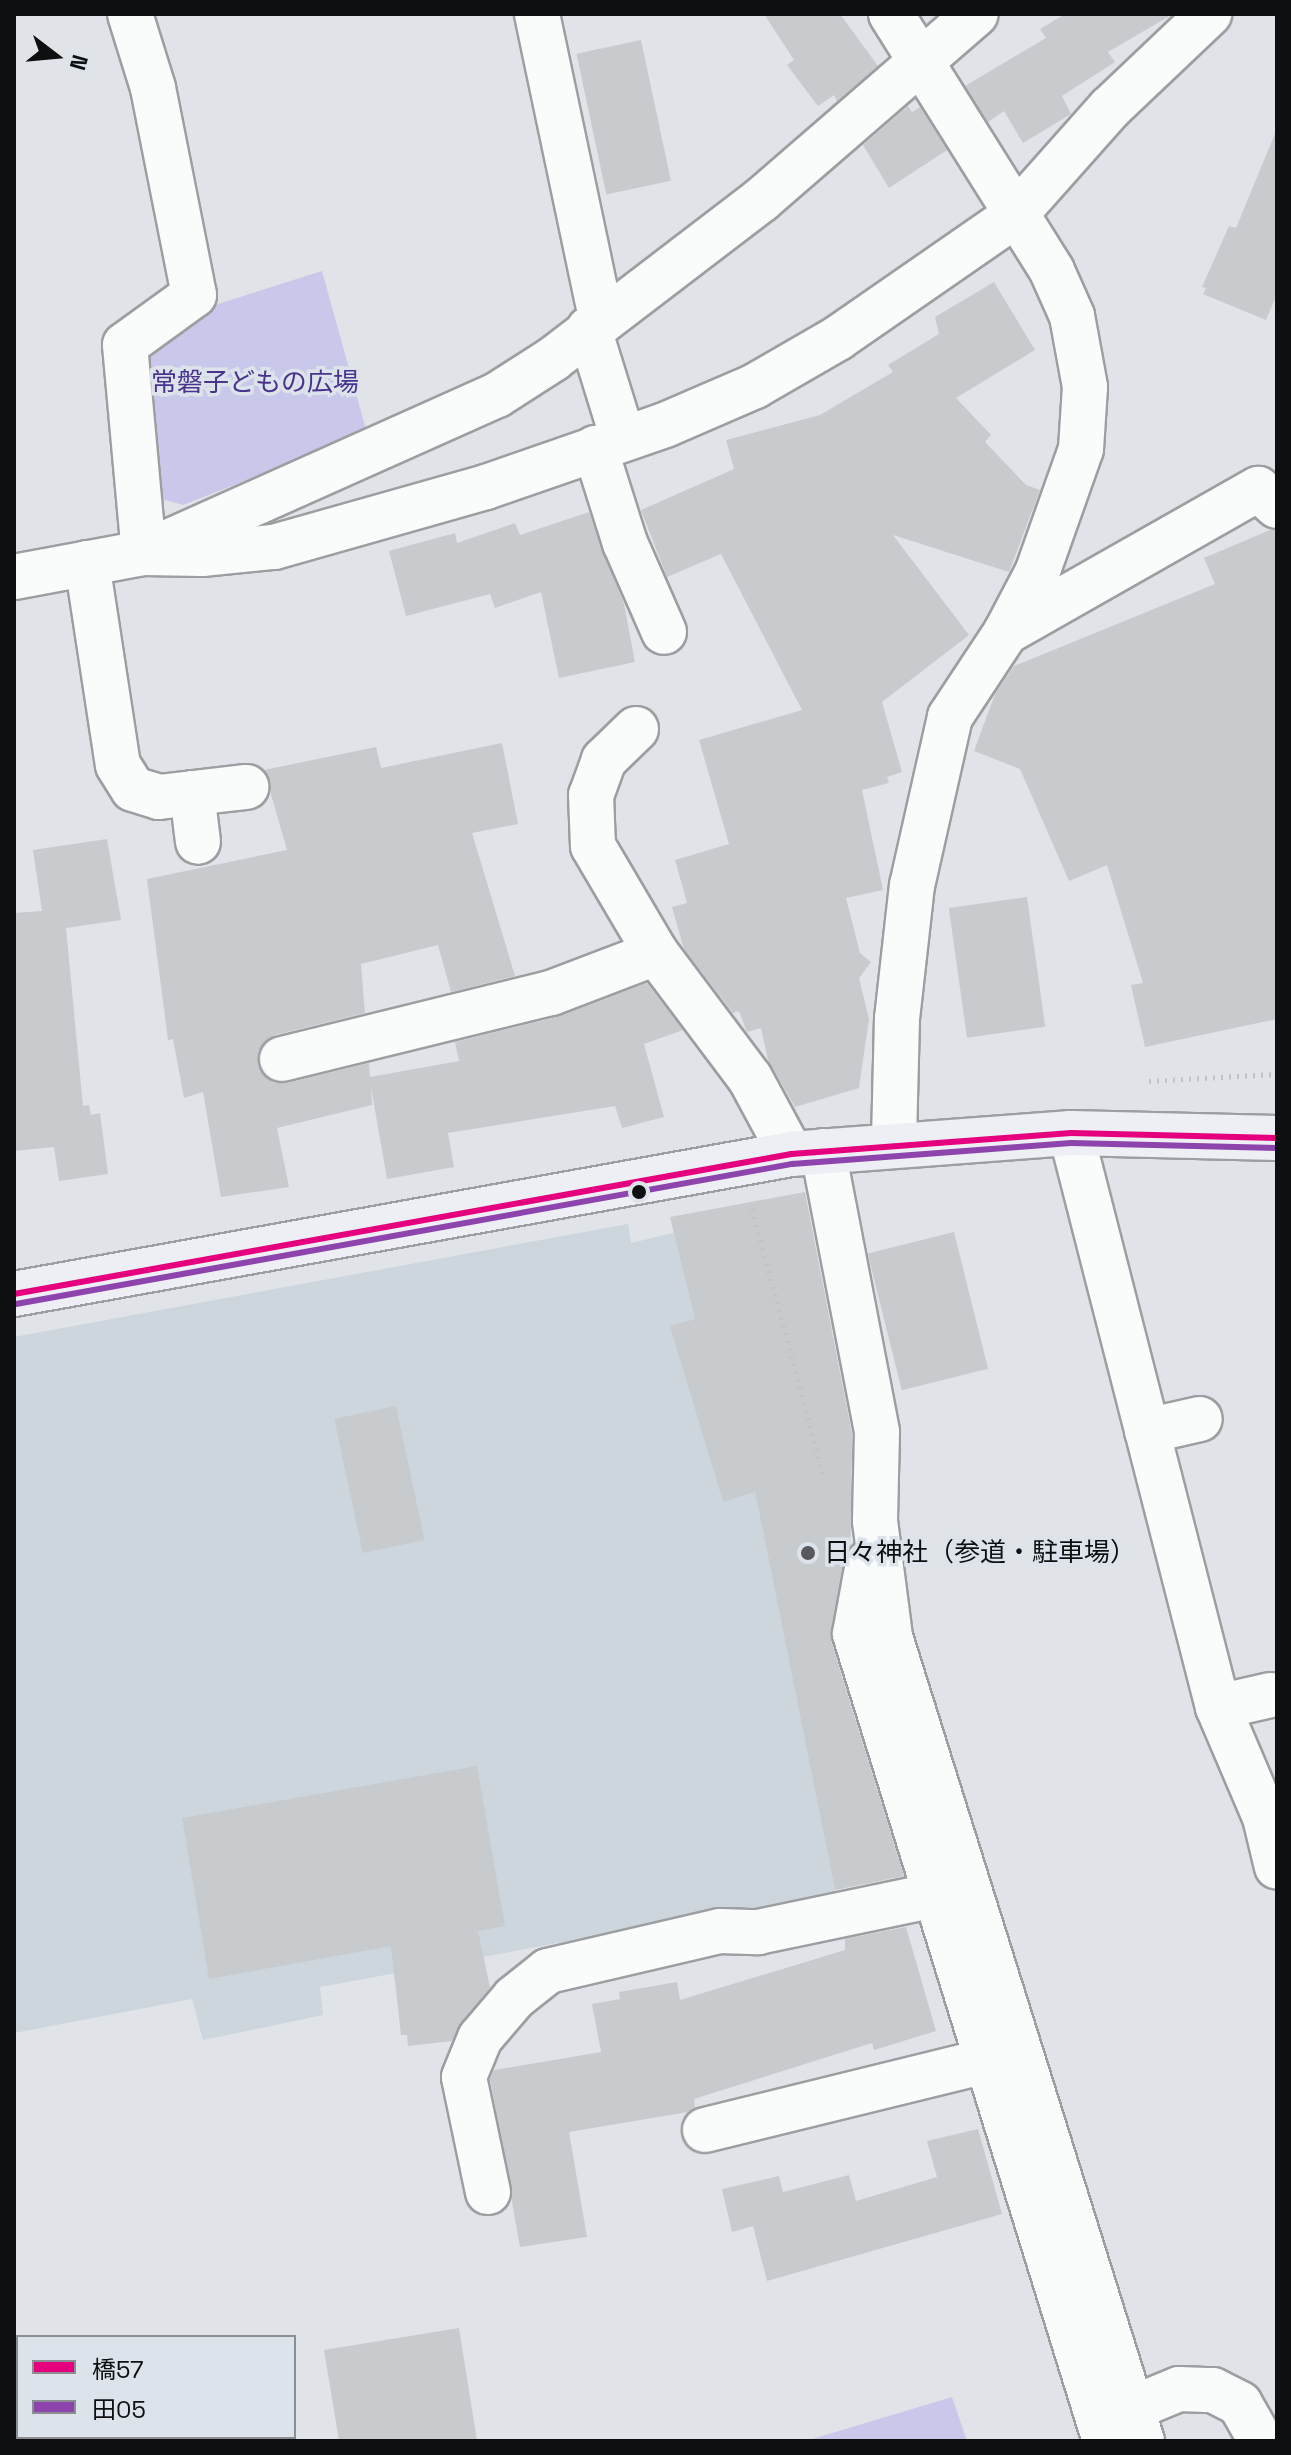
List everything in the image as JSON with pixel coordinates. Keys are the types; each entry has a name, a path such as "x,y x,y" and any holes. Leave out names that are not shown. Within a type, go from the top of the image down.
{"main road":[{"path":"14,1294 807,1152 894,1143 1071,1133 1277,1138"}],"street":[{"path":"130,14 153,88 194,295 125,345 144,553"},
{"path":"537,14 595,324 609,444 629,553 664,632"},
{"path":"891,14 1014,216 1052,271 1072,316 1085,387 1081,449 1037,573 1006,632 950,717 912,885 897,1018 894,1143"},
{"path":"144,553 497,395 761,200 976,14"},
{"path":"14,577 144,553 202,554 274,547 486,487 609,444 755,386 850,330 1014,216 1110,108 1209,14"},
{"path":"1006,632 1258,489 1277,506"},
{"path":"87,563 118,765 133,789 159,797 246,787"},
{"path":"636,729 604,760 595,783 593,846 656,953 807,1152 877,1432 875,1521 890,1637 951,1889 1119,2428 1179,2389 1213,2390 1240,2404 1261,2441"},
{"path":"192,793 198,842"},
{"path":"282,1059 551,993 656,953"},
{"path":"1071,1133 1218,1707 1265,1817 1277,1867"},
{"path":"1147,1431 1200,1419"},
{"path":"1218,1707 1271,1695"},
{"path":"488,2192 464,2077 480,2038 514,1998 548,1971 720,1931 758,1932 951,1889"},
{"path":"705,2130 1003,2057"}],"path":[{"path":"753,1212 765,1272 826,1485"}],"shaded area":[{"path":"628,1224 631,1243 674,1233 695,1319 671,1327 723,1502 755,1492 837,1900 760,1918 737,1910 320,1987 323,2015 203,2040 192,1999 14,2033 14,1337"}],"green space":[{"name":"常磐子どもの広場","path":"322,271 367,433 183,505 155,497 142,361 218,304"},
{"path":"952,2397 967,2441 809,2441 809,2440"}],"building":[{"path":"764,14 840,14 878,66 837,101 834,95 818,106 787,65 794,60"},
{"path":"1065,14 1173,14 1108,52 1115,62 1062,96 1071,114 1023,143 1004,111 988,122 965,86 1046,38 1040,29"},
{"path":"641,40 671,181 606,195 576,54"},
{"path":"908,106 912,112 920,107 947,150 889,188 863,145"},
{"path":"1276,131 1277,294 1266,320 1203,294 1206,288 1202,287 1229,226 1236,228"},
{"path":"994,282 1035,350 956,398 991,435 985,442 1026,485 1040,490 1009,572 893,535 969,635 882,702 902,772 887,777 889,783 862,790 883,890 846,898 860,953 871,962 859,978 869,1019 859,1088 795,1107 768,1060 761,1028 747,1032 739,1011 733,1013 684,949 672,907 687,903 675,860 729,844 699,740 802,710 721,554 667,577 641,510 734,469 726,440 820,415 893,372 888,365 939,334 935,317"},
{"path":"589,512 624,604 635,662 559,678 541,592 495,608 490,594 406,616 389,551 455,533 457,543 515,523 520,535"},
{"path":"1270,530 1277,530 1277,1019 1145,1047 1131,985 1143,983 1107,865 1069,881 1020,769 974,751 995,694 1014,666 1215,584 1204,558"},
{"path":"502,743 518,824 472,833 515,976 451,992 438,945 361,964 365,1013 275,1035 258,1051 258,1066 274,1083 287,1083 369,1063 370,1077 459,1061 455,1042 557,1017 647,983 683,1030 644,1044 664,1117 622,1128 615,1106 448,1133 454,1167 387,1179 371,1087 372,1105 277,1128 289,1187 221,1197 203,1092 184,1098 173,1039 168,1040 147,879 287,850 264,770 376,747 381,768"},
{"path":"107,839 121,920 66,928 83,1106 89,1105 91,1115 100,1113 108,1174 59,1181 54,1147 14,1151 14,913 42,911 33,850"},
{"path":"1027,897 1045,1027 967,1038 949,908"},
{"name":"日々神社（参道・駐車場）","path":"805,1192 852,1434 851,1533 831,1641 904,1876 835,1890 755,1492 723,1502 670,1326 695,1319 670,1217"},
{"path":"954,1232 988,1369 902,1390 868,1254"},
{"path":"396,1406 424,1540 363,1553 334,1419"},
{"path":"477,1766 505,1926 478,1931 490,1987 452,2041 408,2046 407,2035 401,2035 391,1946 209,1979 182,1818"},
{"path":"906,1927 936,2031 874,2050 872,2043 694,2099 695,2108 688,2112 569,2132 587,2237 520,2247 490,2079 494,2070 601,2052 592,2004 620,1999 619,1992 677,1982 680,2000 845,1950 845,1939"},
{"path":"978,2129 1002,2214 767,2281 753,2226 732,2232 722,2189 779,2176 783,2192 849,2175 856,2201 937,2177 927,2141"},
{"path":"459,2328 477,2441 339,2441 324,2350"}],"transit line":[{"name":"橋57","path":"14,1294 791,1154 1071,1133 1277,1138"},
{"name":"田05","path":"16,1304 792,1164 1071,1143 1277,1148"}],"place":[{"name":"日々神社（参道・駐車場）","path":"808,1553"}]}
